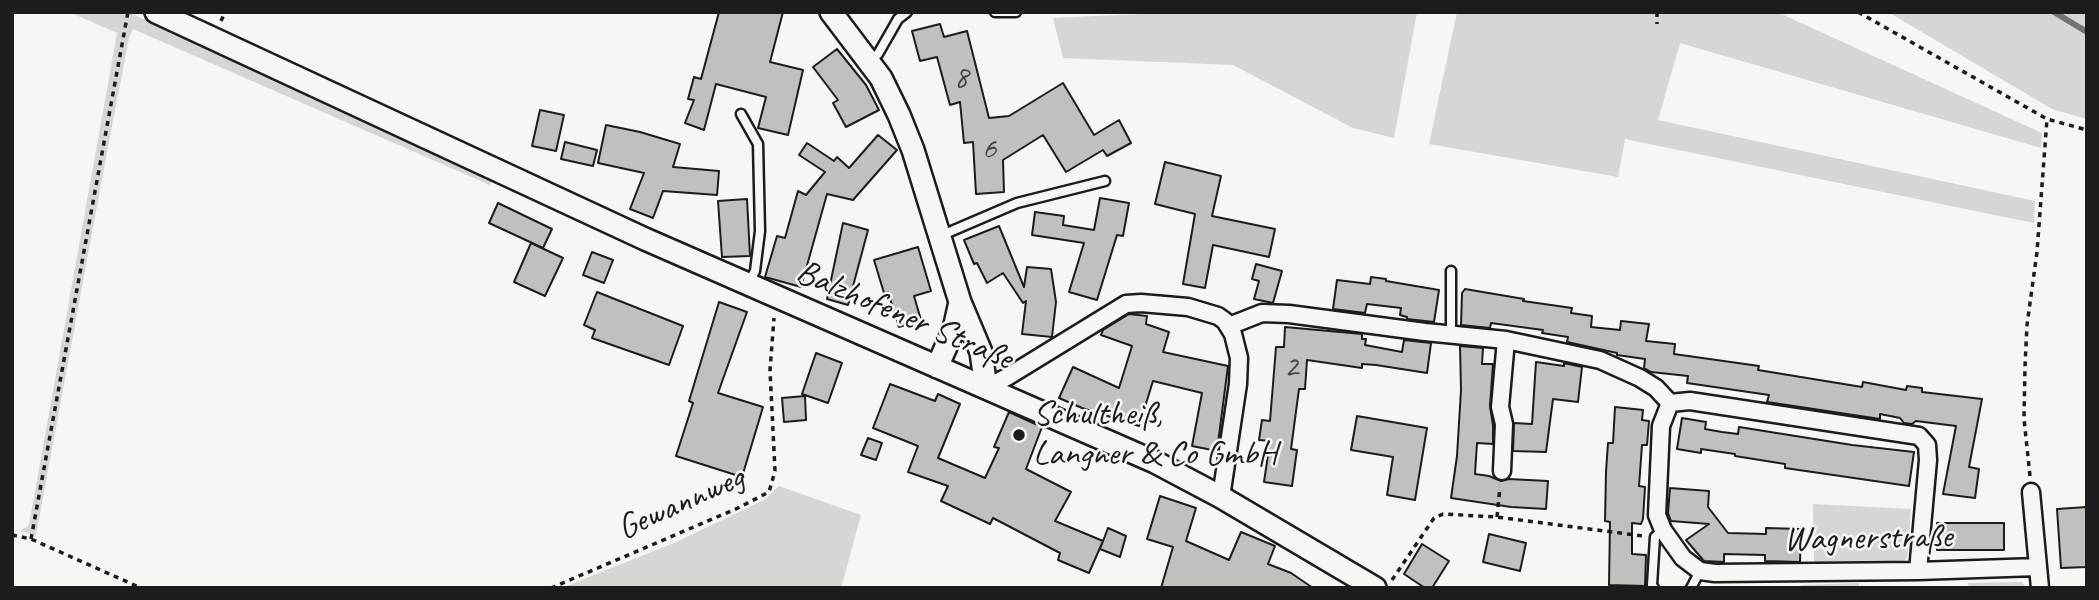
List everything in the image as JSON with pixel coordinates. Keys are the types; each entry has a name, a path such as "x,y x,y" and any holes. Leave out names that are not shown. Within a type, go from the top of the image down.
{"street":[{"name":"Balzhofener Straße","path":"156,12 778,298 1155,462 1221,497 1375,588"},
{"path":"831,12 881,78 899,116 960,302 981,352 986,388 1126,304 1188,307 1218,316 1229,326 1239,358 1238,384 1221,497"},
{"path":"937,367 954,329 960,302"},
{"path":"1229,326 1262,313 1289,314 1506,340 1600,360 1640,378 1656,388 1670,402 1690,401 1919,436 1927,445 1928,460 1918,571"},
{"path":"1502,471 1504,424 1500,407 1506,340"},
{"path":"1670,402 1661,426 1657,508 1659,533 1691,566 1700,571"},
{"path":"2031,492 2040,588"},
{"name":"Wagnerstraße","path":"1700,571 1918,571 2037,567"}],"lane":[{"path":"869,62 878,54 898,19 907,12"},
{"path":"995,12 1016,12"},
{"path":"741,114 758,144 760,231 755,271 748,284"},
{"path":"940,236 1017,203 1105,181"},
{"path":"1451,271 1451,335"},
{"path":"1654,588 1652,585 1659,533"},
{"path":"1691,588 1700,571"}],"path":[{"path":"32,539 128,12"},
{"path":"1657,12 1657,24"},
{"path":"1858,12 2047,119 2087,130"},
{"path":"2031,492 2024,419 2025,366 2047,119"},
{"name":"Gewannweg","path":"551,588 738,508 769,492 775,471 770,370 778,298"},
{"path":"1497,517 1502,471"},
{"path":"1387,588 1434,518 1443,514 1659,533"},
{"path":"12,535 32,539 141,588"}],"shaded area":[{"path":"69,12 128,12 492,179 490,185 133,29 107,152 36,535 20,531 29,525 117,33"},
{"path":"1185,12 1417,12 1394,138 1353,128 1233,65 1063,58 1053,18"},
{"path":"1457,12 1777,12 2042,133 2041,148 1680,43 1658,120 2035,201 2034,223 1625,139 1618,177 1429,144"},
{"path":"1888,12 2087,12 2087,119 2052,109"},
{"path":"779,486 861,515 841,588 561,588 674,543 764,500"},
{"path":"1813,504 1911,509 1907,558 1898,566 1814,566"},
{"path":"2022,582 2026,588 1969,588 1968,583"},
{"path":"1859,583 1859,588 1801,588 1801,585"}],"building":[{"path":"719,12 783,12 770,62 803,70 788,135 758,128 766,97 716,84 704,130 685,123 694,100 688,99 694,77 701,79"},
{"path":"940,24 944,37 967,31 989,118 1009,116 1063,83 1094,135 1119,120 1131,143 1107,156 1103,150 1066,172 1043,135 1003,160 1004,192 976,194 973,142 964,143 960,102 950,105 937,57 920,61 912,31"},
{"path":"837,49 866,85 879,110 846,127 833,103 838,100 813,67"},
{"path":"540,110 564,115 556,151 532,146"},
{"path":"606,125 680,144 673,167 719,171 717,195 663,191 653,218 630,209 644,173 598,163"},
{"path":"878,135 897,150 853,200 827,194 801,287 765,277 777,236 785,238 798,191 806,195 825,172 799,155 807,143 834,161 837,157 849,168"},
{"path":"565,142 597,150 593,166 561,159"},
{"path":"1165,162 1221,176 1212,216 1275,229 1269,257 1213,245 1205,288 1183,284 1195,214 1155,204"},
{"path":"1100,198 1129,203 1123,236 1117,235 1097,300 1069,292 1084,243 1032,235 1035,212 1064,216 1063,225 1094,230"},
{"path":"747,199 750,256 722,257 718,201"},
{"path":"498,203 552,229 543,248 489,223"},
{"path":"843,223 868,230 848,305 827,299"},
{"path":"999,226 1024,287 1027,267 1051,269 1056,302 1052,337 1022,334 1026,301 1023,303 1003,273 987,283 977,263 974,264 964,240"},
{"path":"531,243 563,258 545,296 514,282"},
{"path":"918,247 931,291 914,296 921,320 899,327 888,292 884,293 874,260"},
{"path":"592,252 613,260 604,283 583,275"},
{"path":"1256,264 1282,271 1273,303 1254,299 1259,281 1252,279"},
{"path":"1371,277 1439,290 1434,322 1407,319 1400,315 1401,308 1367,304 1365,313 1333,309 1337,280 1370,284"},
{"path":"1465,289 1572,308 1571,313 1592,316 1591,327 1620,330 1621,321 1649,324 1646,341 1675,344 1674,354 1759,366 1758,370 1862,387 1863,382 1906,390 1907,386 1922,388 1922,392 1982,399 1969,467 1979,469 1975,498 1943,494 1956,426 1916,421 1912,424 1904,423 1900,418 1880,414 1880,419 1767,402 1769,395 1687,383 1688,376 1651,372 1644,368 1645,359 1567,342 1568,337 1542,333 1543,330 1491,323 1490,328 1461,325 1462,293"},
{"path":"597,292 683,326 669,365 592,338 595,330 584,325"},
{"path":"719,302 747,312 718,393 763,407 742,477 676,456 693,403 689,401"},
{"path":"1129,314 1147,316 1146,324 1169,332 1163,352 1228,366 1217,451 1192,446 1202,393 1153,381 1139,426 1059,398 1073,367 1119,388 1132,346 1101,335 1103,330"},
{"path":"1285,327 1362,334 1362,339 1366,339 1365,345 1402,352 1404,340 1431,343 1427,373 1376,365 1362,364 1362,368 1307,360 1305,389 1299,389 1291,449 1297,450 1292,486 1264,482 1270,441 1259,440 1262,420 1270,421 1276,347 1284,347"},
{"path":"1460,346 1483,348 1482,364 1493,364 1490,406 1493,444 1477,443 1475,474 1501,481 1548,481 1546,509 1451,498 1457,456 1461,390"},
{"path":"816,353 842,363 828,403 802,394"},
{"path":"1536,362 1582,367 1578,402 1553,399 1546,452 1513,451 1514,423 1532,424"},
{"path":"890,384 935,401 938,394 960,404 938,458 985,478 999,448 994,447 1009,412 1042,427 1026,469 1071,492 1055,521 1103,541 1089,573 1058,560 1060,553 993,518 990,524 941,501 948,486 908,472 918,446 873,428"},
{"path":"805,396 806,420 784,422 782,398"},
{"path":"1615,407 1643,410 1642,420 1649,421 1647,445 1642,445 1639,486 1645,487 1643,519 1641,524 1632,523 1632,554 1646,555 1645,586 1609,585 1610,522 1605,521 1606,472 1608,443 1613,443"},
{"path":"1357,416 1427,428 1415,500 1387,495 1393,457 1351,450"},
{"path":"1682,418 1706,422 1705,429 1722,432 1738,434 1739,427 1914,452 1909,486 1785,468 1785,464 1735,454 1677,449"},
{"path":"868,438 882,443 876,460 861,455"},
{"path":"1670,488 1709,491 1708,507 1728,533 1766,534 1766,528 1801,529 1800,562 1765,561 1765,555 1724,554 1724,562 1704,561 1686,540 1709,524 1671,521 1668,513"},
{"path":"1160,496 1196,508 1186,541 1229,560 1241,532 1275,546 1268,564 1291,573 1313,588 1161,588 1173,547 1147,539"},
{"path":"2087,507 2087,567 2061,568 2057,509"},
{"path":"1937,523 2004,523 2004,550 1937,550"},
{"path":"1108,528 1126,536 1120,557 1100,549"},
{"path":"1489,534 1526,543 1520,571 1483,562"},
{"path":"1422,544 1449,561 1432,588 1425,588 1404,574"}],"waterway":[{"path":"2054,12 2087,32"}],"place":[{"name":"Schultheiß, Langner & Co GmbH","path":"1019,435"}]}
